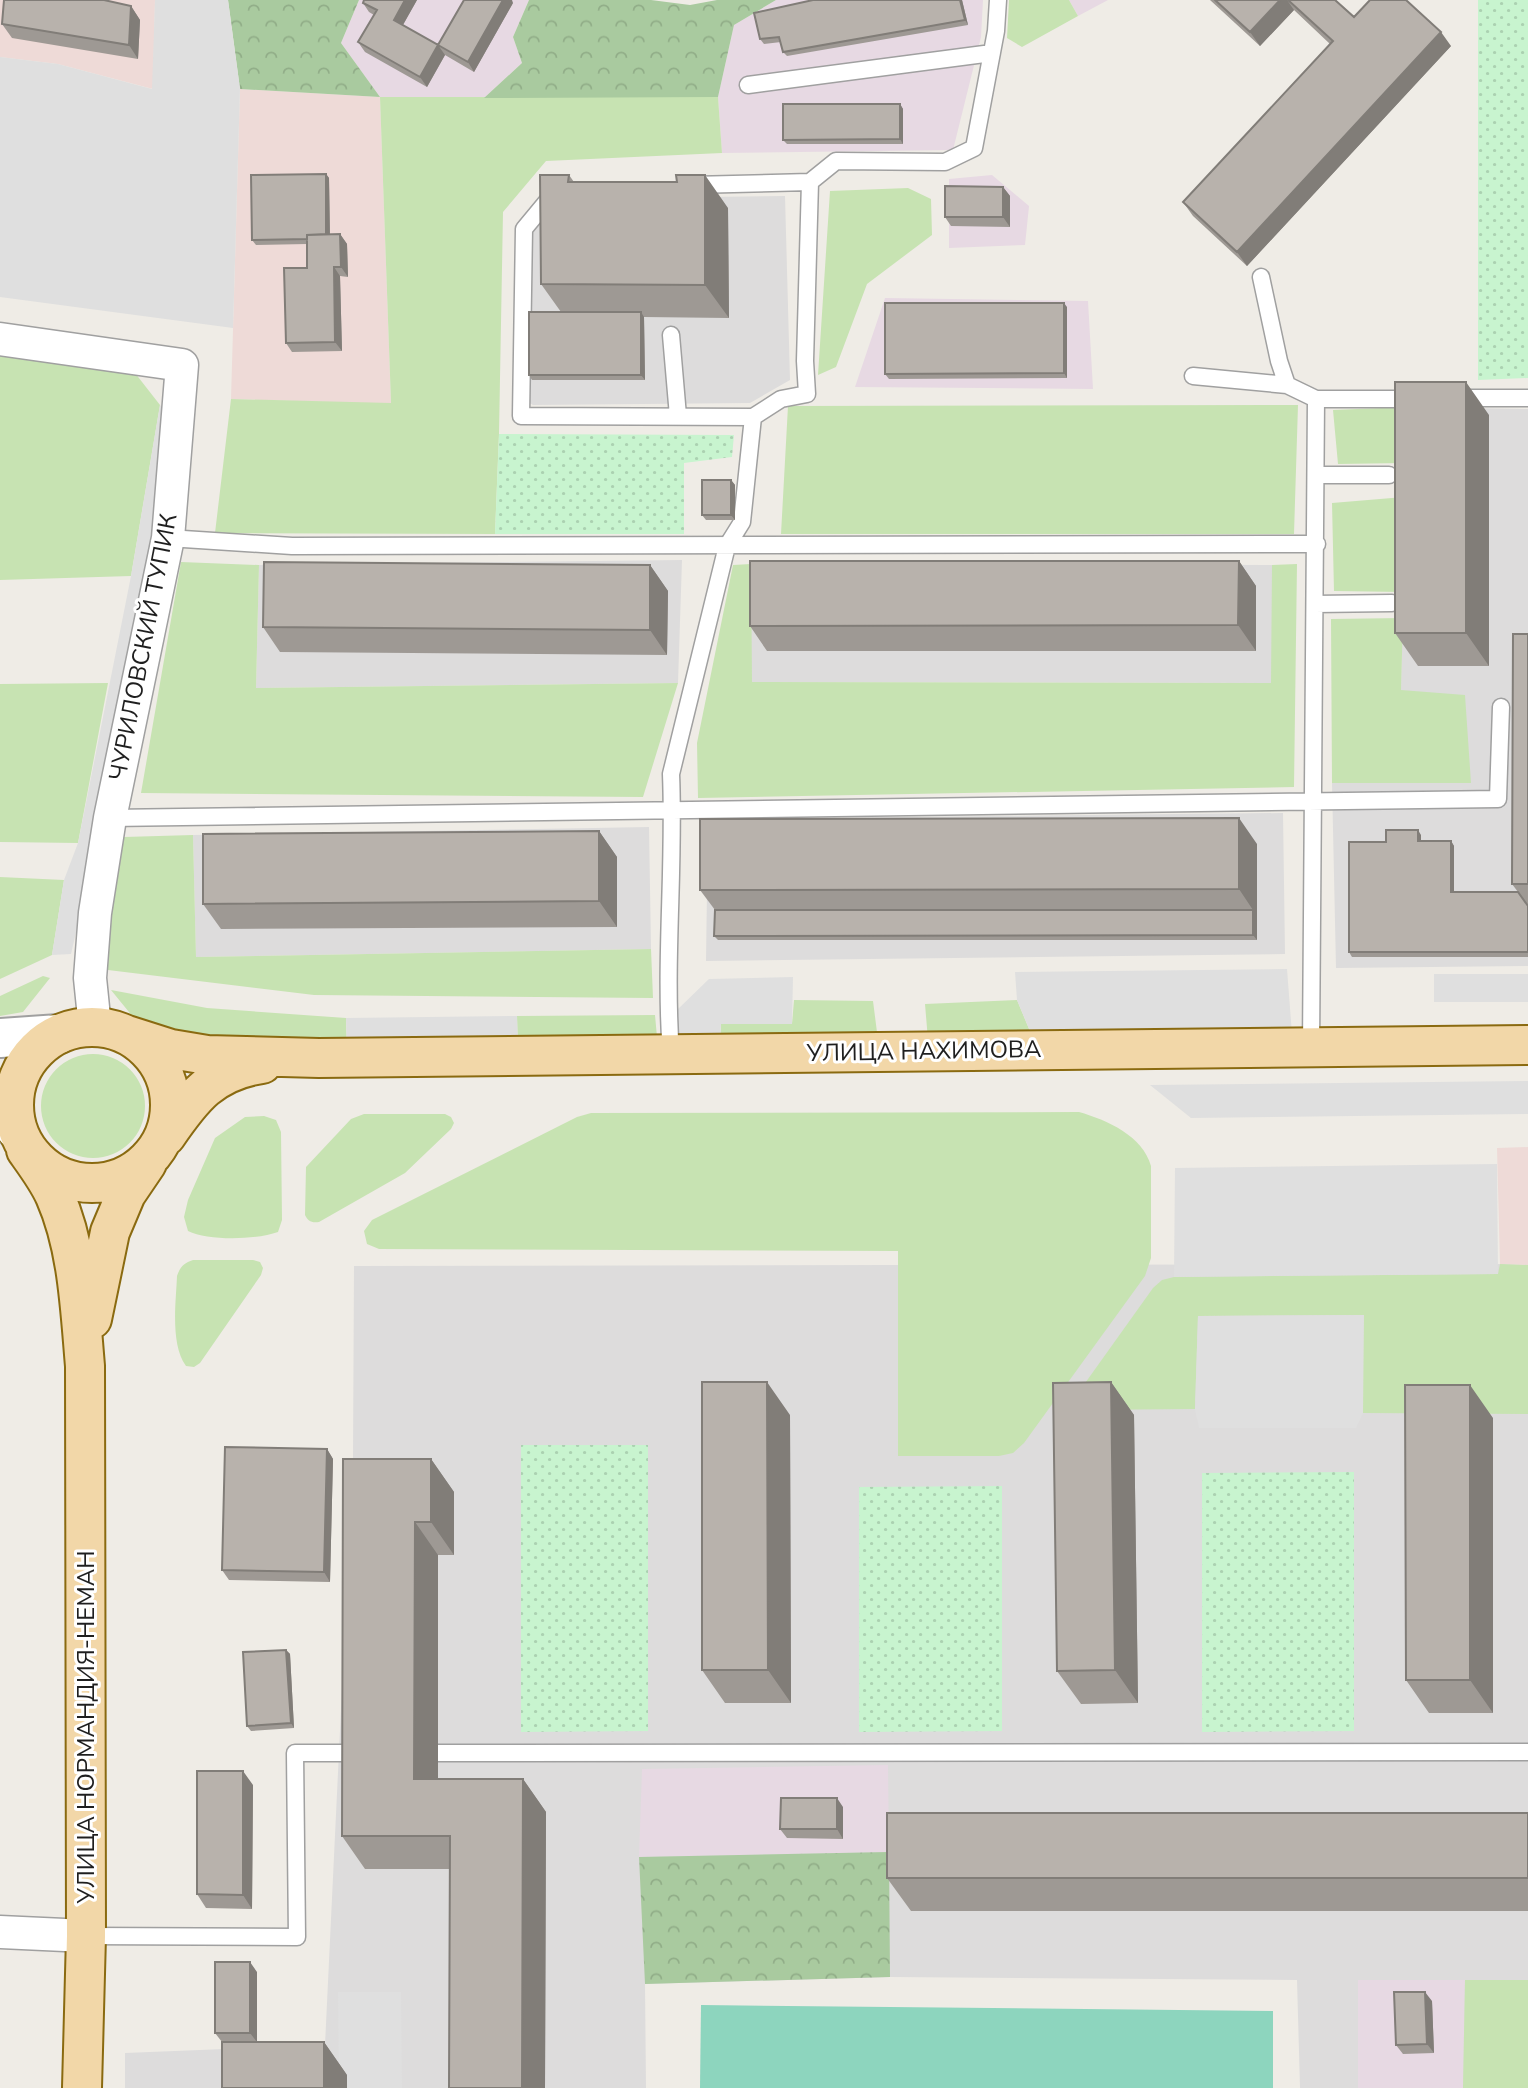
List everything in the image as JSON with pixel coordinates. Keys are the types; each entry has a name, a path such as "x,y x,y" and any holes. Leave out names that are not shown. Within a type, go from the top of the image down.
{"main road":[{"path":"85,1366 78,1290 67,1228 54,1194 14,1128 14,1090 26,1062 42,1044 94,1032 207,1055 319,1058"},
{"path":"14,1128 48,1171 75,1183 106,1183 134,1173 156,1151 169,1124 170,1094 159,1065 144,1046 94,1032"},
{"name":"УЛИЦА НАХИМОВА","path":"319,1058 1528,1045"},
{"path":"85,1366 96,1290 110,1232 126,1194 189,1102 207,1085 251,1066 319,1058"},
{"name":"УЛИЦА НОРМАНДИЯ-НЕМАН","path":"82,2088 86,1936 85,1366"}],"street":[{"name":"ЧУРИЛОВСКИЙ ТУПИК","path":"0,340 182,365 168,538 110,818 91,948 94,1032"},
{"path":"0,1038 94,1032"},
{"path":"0,1932 86,1936"}],"lane":[{"path":"677,185 810,182 836,161 945,162 974,148 992,53 998,0"},
{"path":"748,85 992,53"},
{"path":"571,188 557,188 524,229 521,416 753,417 781,399 807,394 805,361 810,182"},
{"path":"1261,277 1279,361 1287,385"},
{"path":"671,335 678,416"},
{"path":"1194,376 1287,385 1317,399 1528,398"},
{"path":"1311,1047 1317,399"},
{"path":"671,1054 667,1005 673,812 671,774 727,546 742,522 753,417"},
{"path":"1318,475 1389,475"},
{"path":"168,538 292,546 1317,544"},
{"path":"1315,604 1392,603"},
{"path":"110,818 1498,799 1501,707"},
{"path":"404,1753 1528,1752"},
{"path":"86,1936 297,1937 295,1753 376,1753"}],"shaded area":[{"path":"0,0 155,0 153,89 58,64 0,57"},
{"path":"155,0 228,0 240,89 233,328 0,297 0,57 58,64 152,89"},
{"path":"359,0 529,0 513,37 522,63 484,98 380,97 341,43"},
{"path":"776,0 983,0 981,37 953,150 722,153 718,97 734,25"},
{"path":"1069,0 1108,0 1078,16"},
{"path":"240,89 380,97 391,404 231,399"},
{"path":"992,175 1029,206 1025,245 949,248 949,179"},
{"path":"785,196 790,380 750,403 533,405 528,402 531,234 561,199"},
{"path":"885,298 1088,301 1093,389 855,387"},
{"path":"160,405 169,417 152,576 121,739 71,954 52,955 64,880 78,843 131,576"},
{"path":"1406,407 1528,409 1528,966 1336,968 1332,783 1471,783 1401,690"},
{"path":"682,560 678,683 256,688 259,565"},
{"path":"751,564 1272,565 1272,683 751,682"},
{"path":"1283,813 1285,954 706,961 708,819"},
{"path":"649,827 651,949 196,957 193,835"},
{"path":"1287,969 1292,1034 1032,1036 1017,1000 1015,972"},
{"path":"1434,974 1528,974 1528,1002 1434,1002"},
{"path":"793,977 792,1024 721,1024 720,1042 678,1043 678,1009 709,979"},
{"path":"517,1016 518,1050 347,1052 346,1018"},
{"path":"1528,1081 1528,1114 1191,1118 1150,1085"},
{"path":"1528,1147 1528,1265 1500,1264 1497,1148"},
{"path":"1497,1164 1498,1274 1174,1277 1175,1168"},
{"path":"1528,1265 1528,2088 1300,2088 1297,1980 890,1977 645,1984 646,2088 125,2088 125,2053 325,2045 353,1458 354,1266"},
{"path":"1364,1315 1363,1413 1356,1428 1199,1428 1195,1409 1198,1316"},
{"path":"888,1765 889,1852 639,1857 642,1769"},
{"path":"1358,1980 1465,1980 1463,2088 1358,2088"},
{"path":"338,1992 401,1992 402,2088 339,2088"}],"green space":[{"path":"228,0 359,0 341,43 380,97 240,89"},
{"path":"529,0 651,0 690,5 717,0 776,0 734,25 718,97 484,98 522,63 513,37"},
{"path":"1009,0 1069,0 1078,16 1022,47 1007,38"},
{"path":"1478,0 1528,0 1528,378 1478,380"},
{"path":"380,97 718,97 722,153 546,161 503,212 495,534 215,533 231,399 391,403"},
{"path":"908,188 931,199 932,235 867,284 836,367 818,375 830,191"},
{"path":"0,355 135,373 160,405 131,576 0,580"},
{"path":"1298,405 1294,534 781,534 788,406"},
{"path":"1406,407 1405,463 1338,464 1333,410"},
{"path":"499,434 734,435 732,457 684,463 684,534 495,534"},
{"path":"1404,497 1403,592 1334,591 1332,503"},
{"path":"181,562 259,565 256,688 678,683 643,797 141,793"},
{"path":"751,564 752,682 1271,683 1272,565 1297,564 1294,787 698,798 697,743 733,565"},
{"path":"1403,618 1401,690 1465,695 1471,783 1332,783 1331,619"},
{"path":"108,683 78,843 0,842 0,684"},
{"path":"193,835 196,957 651,949 653,998 314,995 108,970 106,942 124,837"},
{"path":"0,877 64,880 52,955 0,979"},
{"path":"43,976 50,978 23,1012 0,1016 0,996"},
{"path":"111,990 207,1008 346,1018 347,1052 203,1045 133,1017"},
{"path":"794,1000 873,1001 878,1040 720,1042 721,1024 792,1024"},
{"path":"1017,1000 1032,1036 928,1040 925,1004"},
{"path":"655,1015 658,1048 518,1050 517,1016"},
{"path":"93,1054 113,1058 130,1069 141,1086 145,1106 141,1126 130,1143 113,1154 93,1158 73,1154 56,1143 45,1126 41,1106 45,1086 56,1069 73,1058"},
{"path":"1079,1112 1122,1131 1147,1155 1151,1166 1151,1258 1145,1276 1024,1443 1013,1453 999,1456 898,1456 898,1251 379,1249 367,1244 364,1231 372,1220 577,1117 591,1113"},
{"path":"364,1114 445,1114 451,1117 454,1123 405,1173 319,1222 310,1221 305,1215 306,1167 351,1119"},
{"path":"264,1116 276,1120 281,1132 282,1220 278,1232 257,1237 232,1238 188,1231 184,1217 188,1200 215,1138 245,1117"},
{"path":"253,1260 260,1262 263,1268 261,1275 200,1363 194,1367 186,1366 181,1357 175,1322 177,1276 187,1262"},
{"path":"1500,1264 1528,1265 1528,1414 1363,1413 1363,1315 1198,1316 1195,1409 1078,1410 1073,1400 1153,1288 1162,1280 1174,1277 1498,1274"},
{"path":"521,1445 648,1445 648,1731 521,1732"},
{"path":"1354,1472 1354,1731 1202,1732 1202,1473"},
{"path":"1002,1486 1002,1731 859,1732 859,1487"},
{"path":"889,1852 890,1977 645,1984 639,1857"},
{"path":"1465,1980 1528,1980 1528,2088 1463,2088"},
{"path":"701,2005 1273,2011 1273,2088 700,2088"}],"building":[{"path":"4,0 104,0 131,6 129,45 2,24"},
{"path":"364,0 405,0 394,20 438,45 420,77 358,42 377,10 363,3"},
{"path":"464,0 503,0 468,62 438,45"},
{"path":"813,0 960,0 965,20 783,52 779,37 760,39 754,13"},
{"path":"1215,0 1280,0 1250,32"},
{"path":"1288,0 1335,0 1354,17 1370,0 1406,0 1441,32 1237,252 1183,202 1333,41"},
{"path":"783,104 900,104 900,139 783,140"},
{"path":"326,174 326,234 307,235 307,239 252,240 251,175"},
{"path":"540,175 569,175 568,182 677,182 676,175 705,175 705,285 541,284"},
{"path":"945,186 1003,187 1003,217 945,217"},
{"path":"340,234 341,267 334,267 335,342 286,343 284,268 307,268 307,235"},
{"path":"885,303 1064,303 1064,373 885,374"},
{"path":"529,312 641,312 641,375 529,375"},
{"path":"1395,382 1466,382 1466,633 1395,633"},
{"path":"702,480 731,480 731,515 702,515"},
{"path":"750,561 1239,561 1238,625 750,626"},
{"path":"264,562 650,565 650,630 263,627"},
{"path":"1513,634 1528,634 1528,884 1512,884"},
{"path":"1239,818 1239,889 700,890 700,819"},
{"path":"1386,830 1418,830 1418,841 1451,841 1451,892 1518,892 1528,906 1528,952 1349,952 1349,842 1386,842"},
{"path":"599,831 599,901 203,904 203,834"},
{"path":"715,910 1253,910 1253,935 714,936"},
{"path":"702,1382 767,1382 768,1670 702,1670"},
{"path":"1111,1382 1115,1670 1057,1671 1053,1383"},
{"path":"1405,1385 1470,1385 1470,1680 1406,1680"},
{"path":"225,1447 327,1449 324,1572 222,1570"},
{"path":"343,1459 431,1459 431,1522 415,1522 414,1779 523,1779 522,2088 449,2088 450,1836 342,1836"},
{"path":"286,1650 291,1723 247,1726 243,1652"},
{"path":"197,1771 243,1771 243,1895 197,1894"},
{"path":"781,1798 837,1798 837,1829 780,1829"},
{"path":"887,1813 1528,1813 1528,1878 887,1878"},
{"path":"215,1962 250,1962 250,2033 215,2033"},
{"path":"1394,1992 1425,1992 1427,2044 1396,2045"},
{"path":"222,2042 324,2042 324,2088 222,2088"}]}
